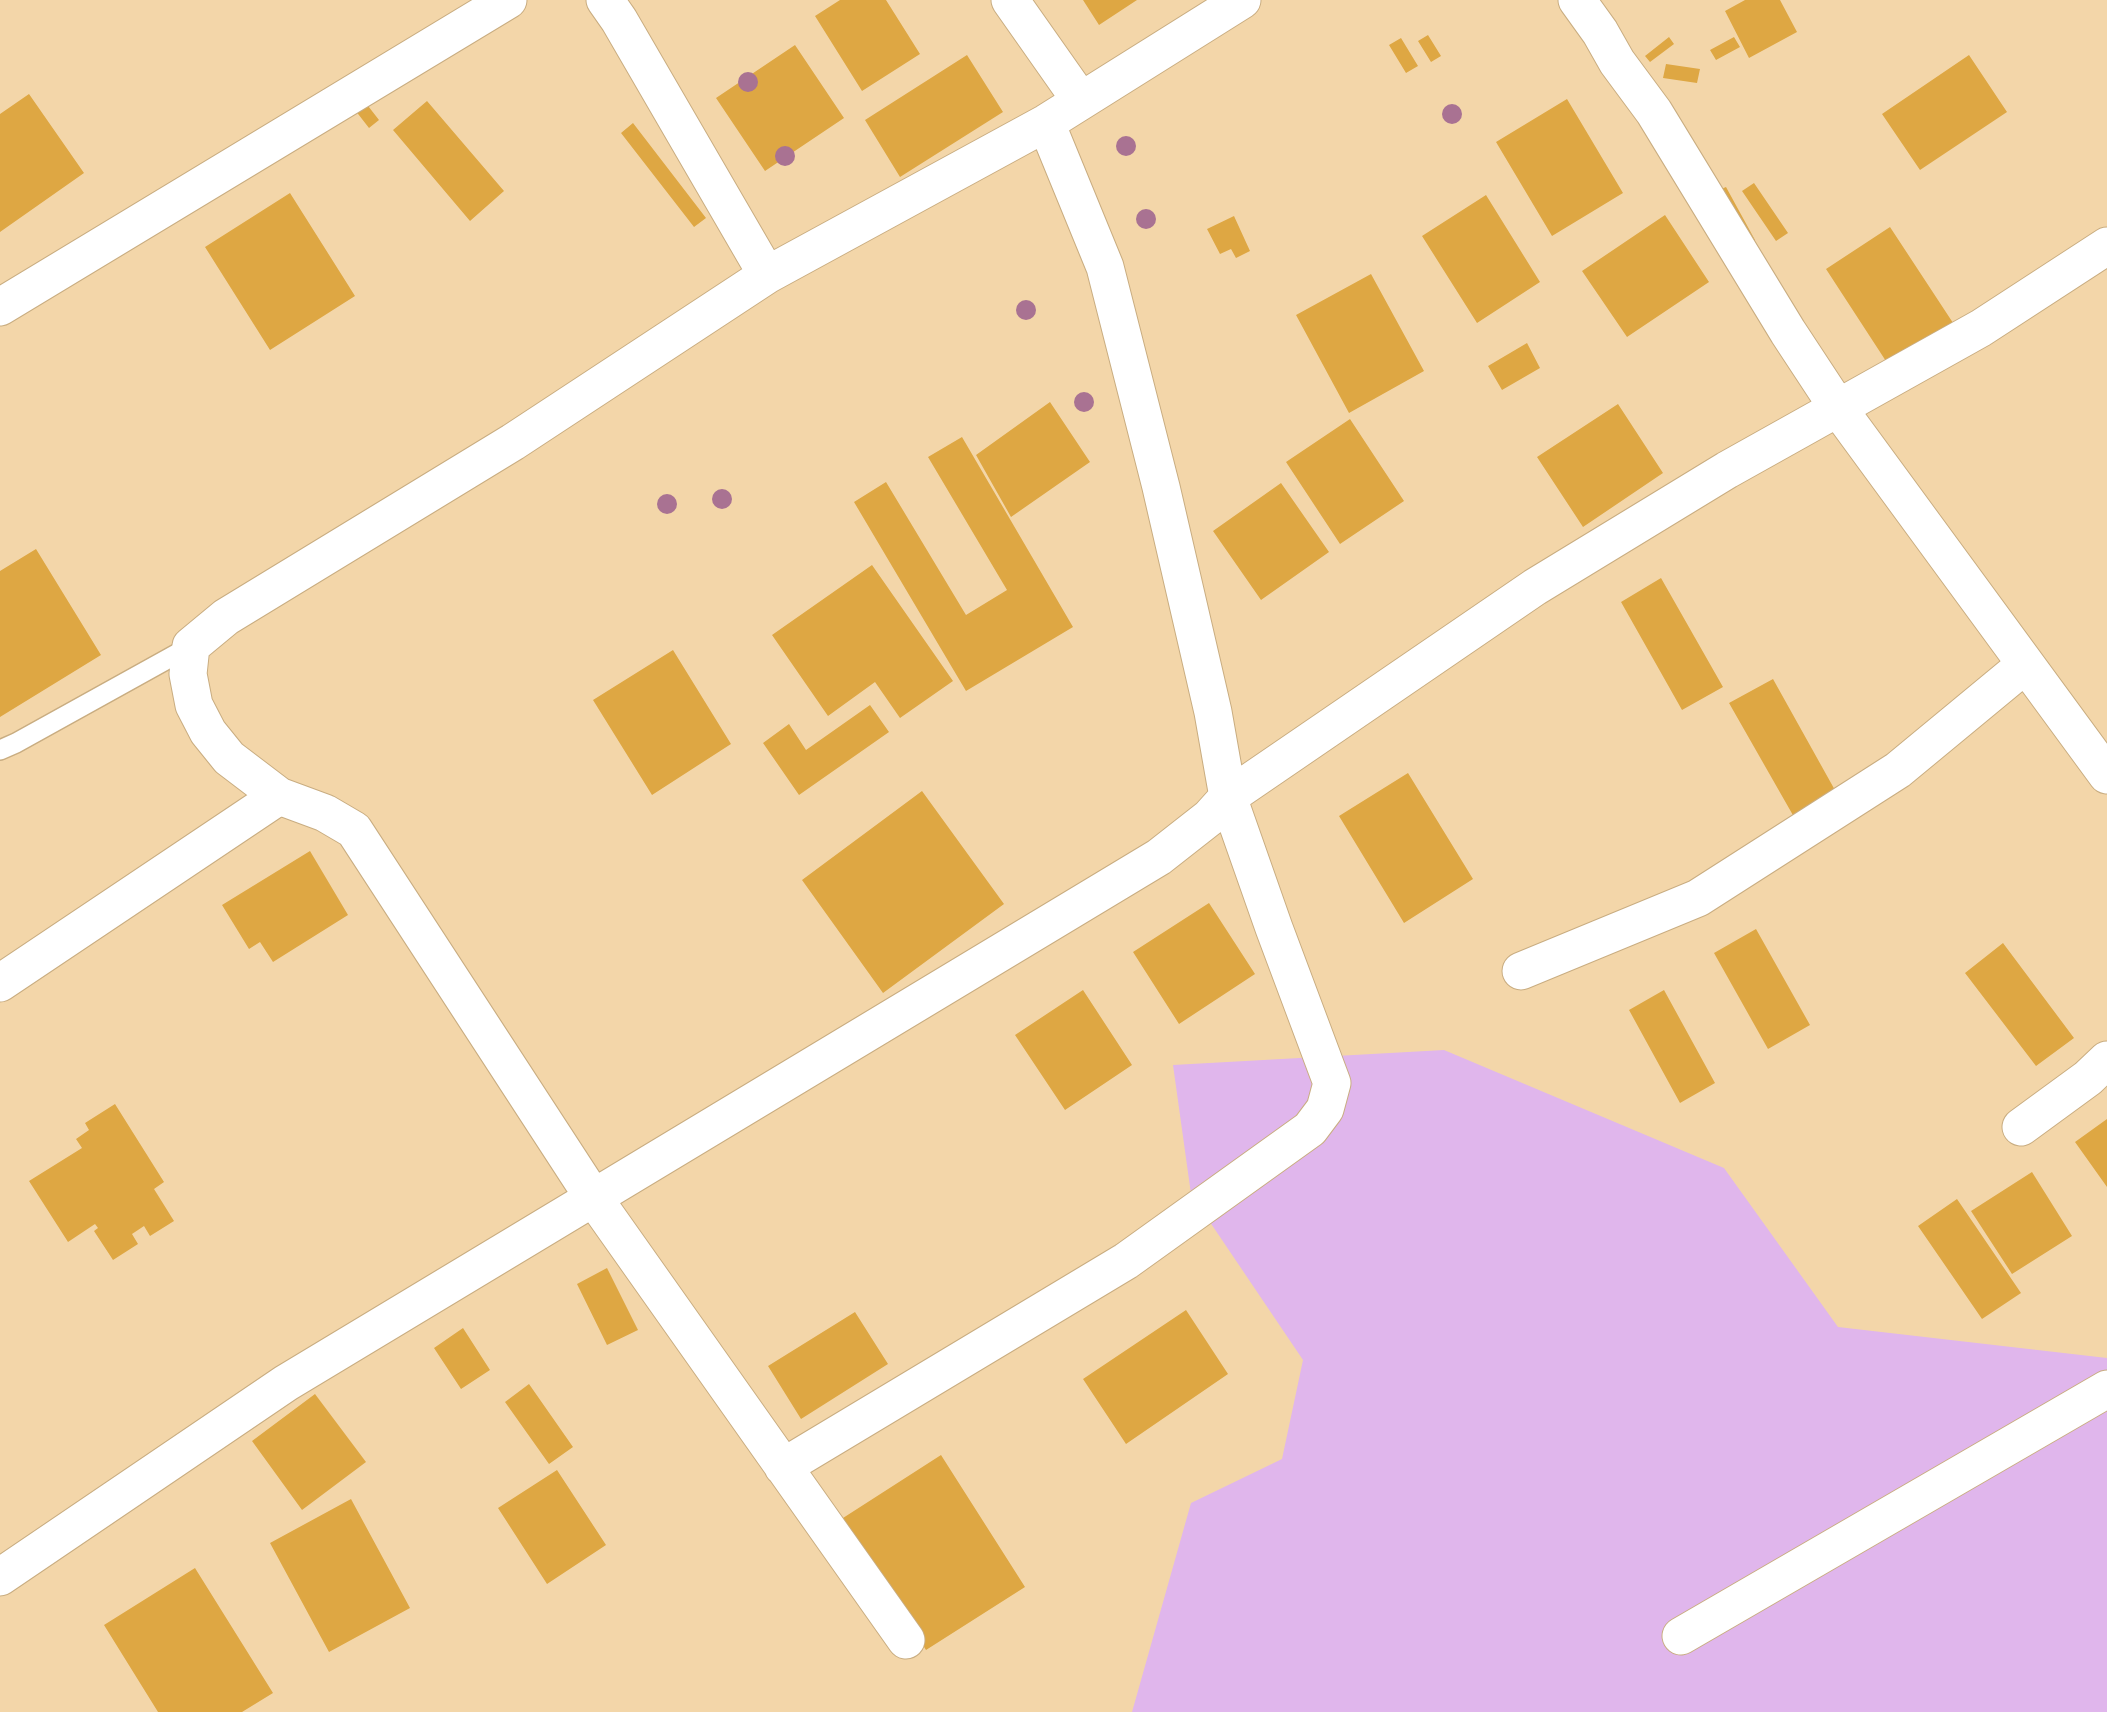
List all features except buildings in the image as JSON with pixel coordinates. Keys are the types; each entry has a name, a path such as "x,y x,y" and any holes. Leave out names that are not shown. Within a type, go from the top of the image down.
{"street":[{"path":"0,307 508,0"},
{"path":"605,0 767,275"},
{"path":"1010,0 1081,101"},
{"path":"906,1640 593,1197 354,830 325,813 279,796 229,758 208,732 194,705 188,674 191,646 226,617 513,442 767,275 1046,123 1242,0"},
{"path":"1577,0 1601,32 1617,62 1654,112 1788,332 1838,408 2107,775"},
{"path":"783,1467 1126,1261 1310,1129 1325,1109 1332,1083 1273,928 1228,797 1213,712 1161,488 1105,267 1046,123"},
{"path":"0,1577 286,1383 1159,857 1210,817 1228,797 1535,587 1727,470 1981,328 2107,246"},
{"path":"1521,971 1698,898 1898,770 2025,665"},
{"path":"0,983 279,796"},
{"path":"2021,1127 2088,1078 2107,1060"},
{"path":"1681,1636 2107,1389"}],"lane":[{"path":"0,750 191,646"}],"shaded area":[{"path":"1444,1050 1724,1168 1838,1327 2107,1358 2107,1712 1132,1712 1191,1503 1282,1459 1303,1360 1191,1194 1173,1065"}]}
